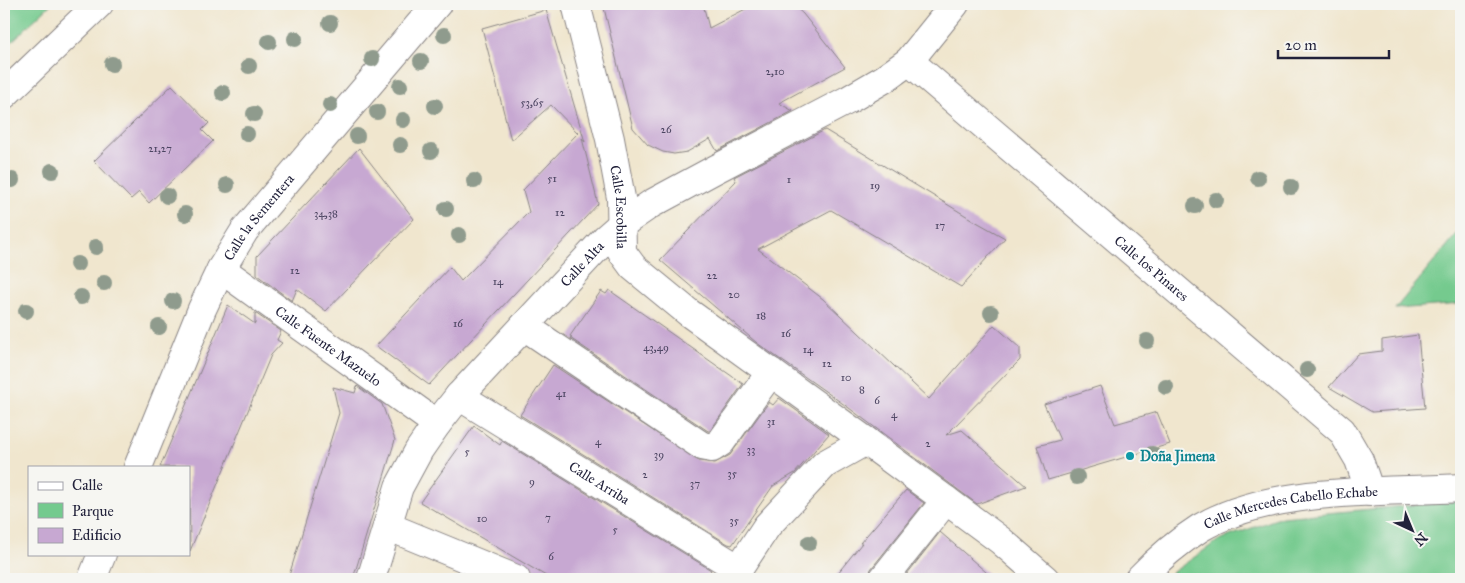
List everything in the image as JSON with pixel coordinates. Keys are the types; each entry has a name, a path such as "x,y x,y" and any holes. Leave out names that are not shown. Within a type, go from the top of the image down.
{"street":[{"path":"4,95 99,4"},
{"name":"Calle la Sementera","path":"138,466 202,309 221,269 245,230 437,4"},
{"name":"Calle Escobilla","path":"576,4 610,138 621,198 622,252 633,267 689,313 1000,540 1046,579"},
{"name":"Calle Alta","path":"371,579 399,487 419,450 459,396 606,238 622,224 651,204 884,79 908,61 955,4"},
{"name":"Calle los Pinares","path":"908,61 1342,431 1359,460 1370,492"},
{"name":"Calle Fuente Mazuelo","path":"221,269 437,424"},
{"path":"524,326 702,446 712,448 721,442 771,372"},
{"name":"Calle Arriba","path":"459,396 735,574"},
{"path":"735,574 767,526 824,464 866,441"},
{"name":"Calle Mercedes Cabello Echabe","path":"1139,579 1160,559 1201,528 1254,506 1320,495 1461,488"},
{"path":"883,579 946,500"},
{"path":"387,526 516,579"},
{"path":"92,579 101,556"}],"green space":[{"path":"4,4 51,4 4,49"},
{"path":"1461,229 1461,304 1395,309"},
{"path":"1461,501 1461,579 1163,579 1219,540 1282,517"}],"building":[{"path":"603,4 703,4 709,28 755,4 792,4 803,14 845,67 779,103 793,111 717,151 710,139 687,152 674,154 663,152 648,145 633,128"},
{"path":"546,10 585,142 582,138 598,204 429,385 376,346 450,267 461,281 529,212 523,190 578,133 551,105 511,140 482,28"},
{"path":"172,85 209,123 202,130 213,141 149,203 139,192 131,199 94,161"},
{"path":"825,130 1005,238 961,287 831,210 758,249 823,299 929,399 994,325 1020,348 1020,360 946,435 962,430 1026,486 977,504 849,408 757,343 660,260 736,181 734,177"},
{"path":"359,148 414,219 326,311 297,289 292,301 257,275 257,256"},
{"path":"609,290 743,384 710,431 570,338 601,291 606,294"},
{"path":"228,305 255,324 255,313 281,331 277,340 282,343 271,355 190,551 190,466 160,466"},
{"path":"1418,335 1425,408 1372,412 1329,387 1358,354 1382,351 1382,340"},
{"path":"553,365 699,461 715,463 730,455 769,402 773,405 779,398 829,434 795,473 773,486 732,545 728,544 520,415"},
{"path":"357,386 382,404 395,440 353,579 288,579 339,413 333,387 355,393"},
{"path":"1100,386 1115,424 1157,412 1170,444 1048,480 1037,446 1060,440 1044,404"},
{"path":"474,426 500,445 502,441 711,570 705,579 551,579 420,502"},
{"path":"906,490 924,503 871,569 868,579 833,579 862,543 860,543"},
{"path":"940,532 994,579 903,579"}],"place":[{"name":"Doña Jimena","path":"1130,456"}]}
